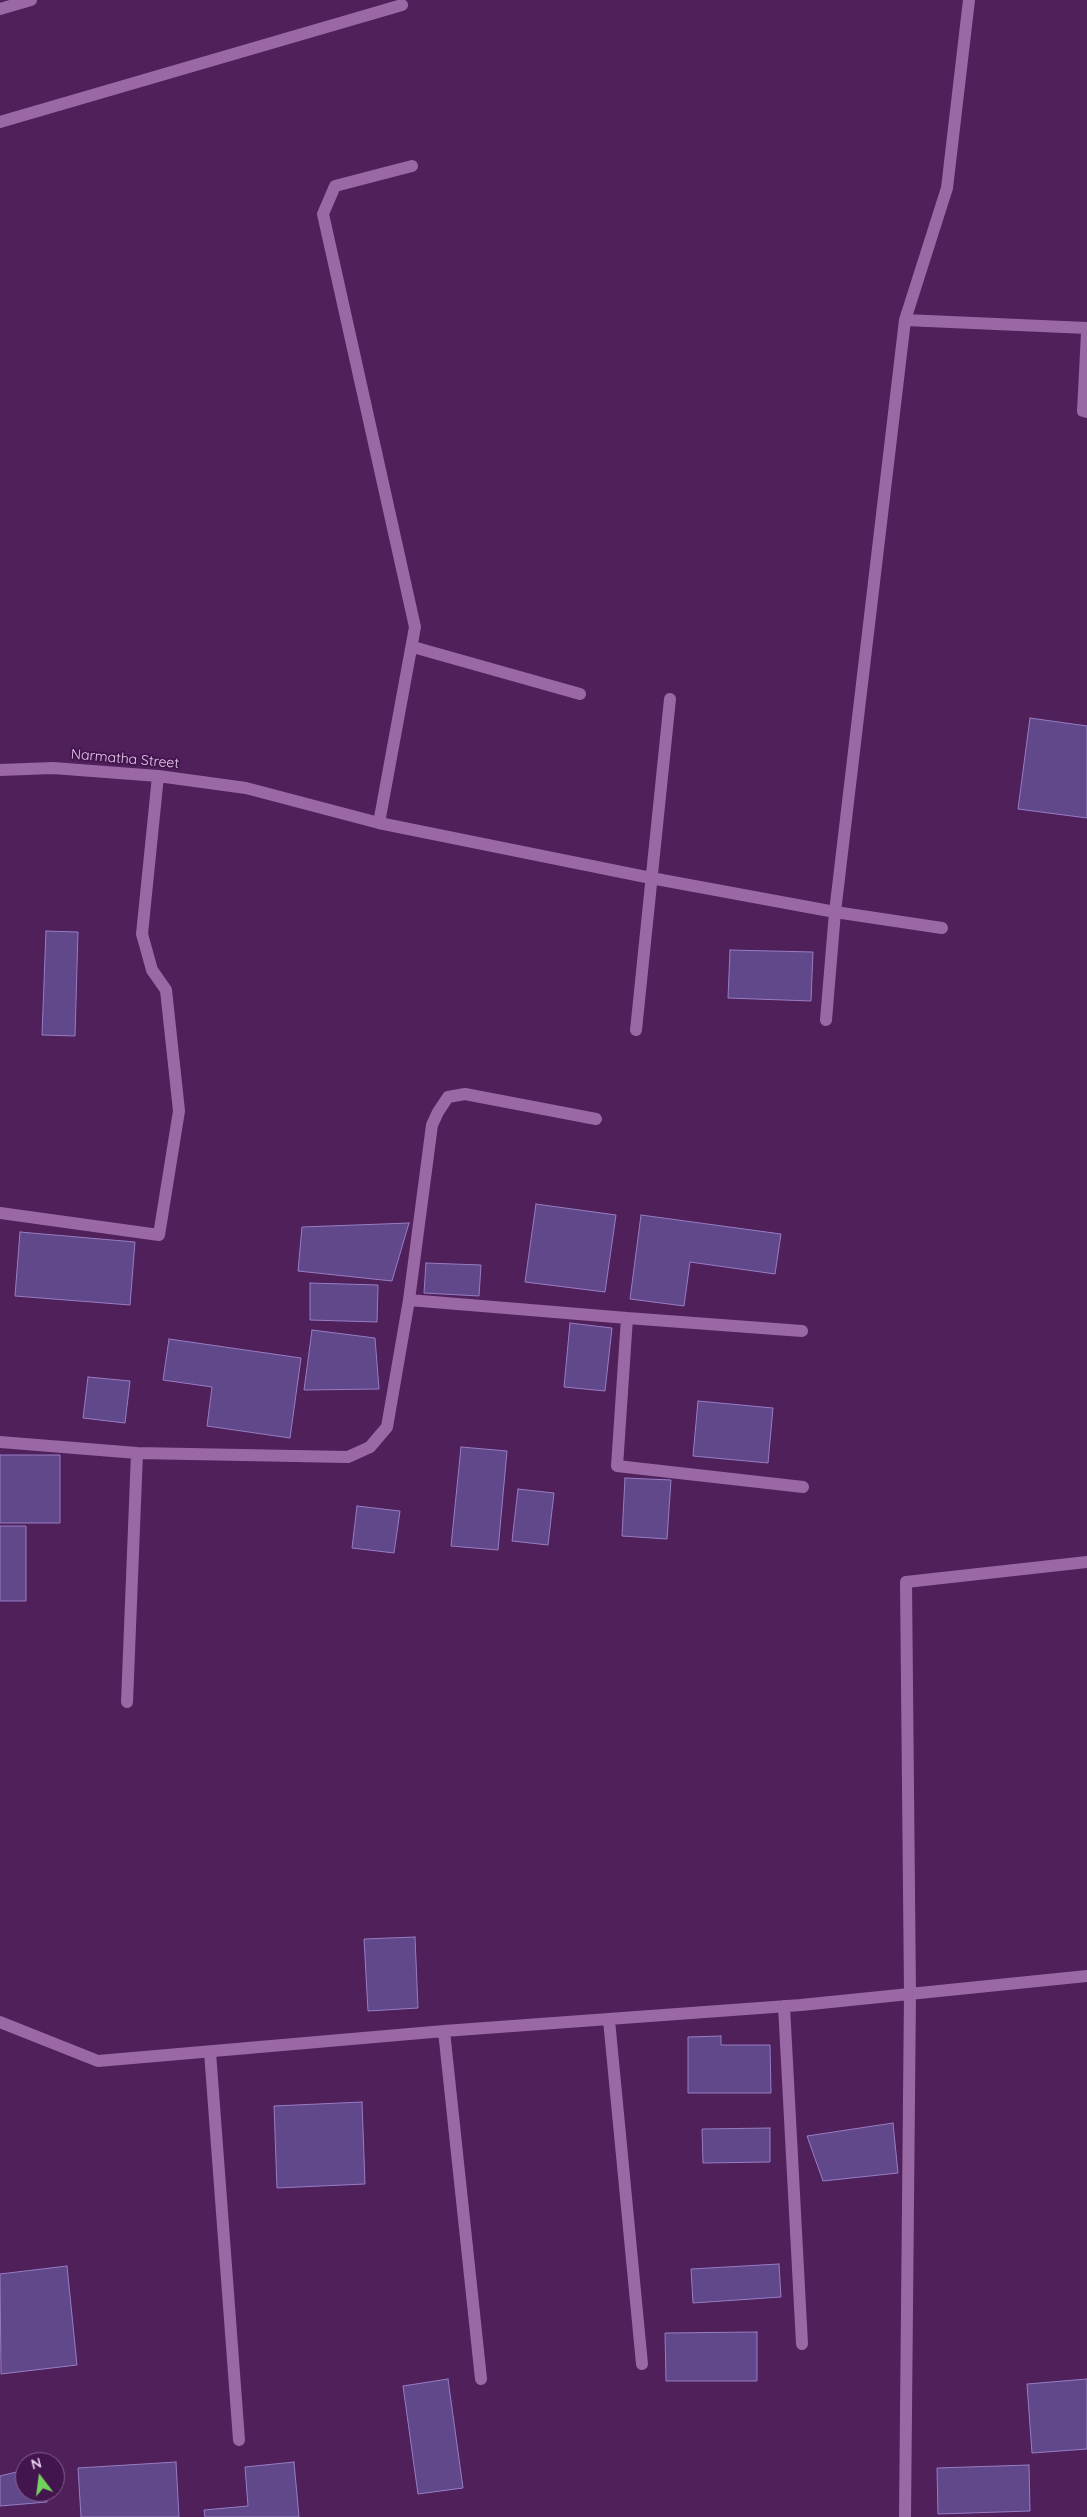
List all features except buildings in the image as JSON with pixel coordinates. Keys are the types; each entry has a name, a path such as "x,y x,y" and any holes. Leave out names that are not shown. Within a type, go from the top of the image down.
{"street":[{"path":"5,5 31,0"},
{"path":"826,1020 835,912 905,320 947,188 969,0"},
{"path":"0,122 402,5"},
{"path":"379,823 413,647 415,627 323,214 335,186 412,166"},
{"path":"905,320 1087,328"},
{"path":"1087,333 1083,411 1087,412"},
{"path":"413,647 580,694"},
{"path":"636,1030 650,878 670,699"},
{"name":"Narmatha Street","path":"0,770 54,768 158,776 246,788 379,823 650,878 835,912 942,928"},
{"path":"0,1213 159,1235 179,1111 166,990 152,970 142,934 158,776"},
{"path":"0,1442 137,1454 348,1457 370,1447 387,1427 409,1300 432,1125 448,1097 465,1094 596,1118"},
{"path":"409,1300 802,1331"},
{"path":"627,1318 617,1466 803,1486"},
{"path":"127,1702 137,1454"},
{"path":"905,2517 910,1993 906,1582 1087,1562"},
{"path":"0,2022 98,2061 444,2031 784,2006 1087,1976"},
{"path":"784,2006 802,2344"},
{"path":"609,2020 642,2364"},
{"path":"444,2031 481,2379"},
{"path":"210,2052 239,2440"}]}
